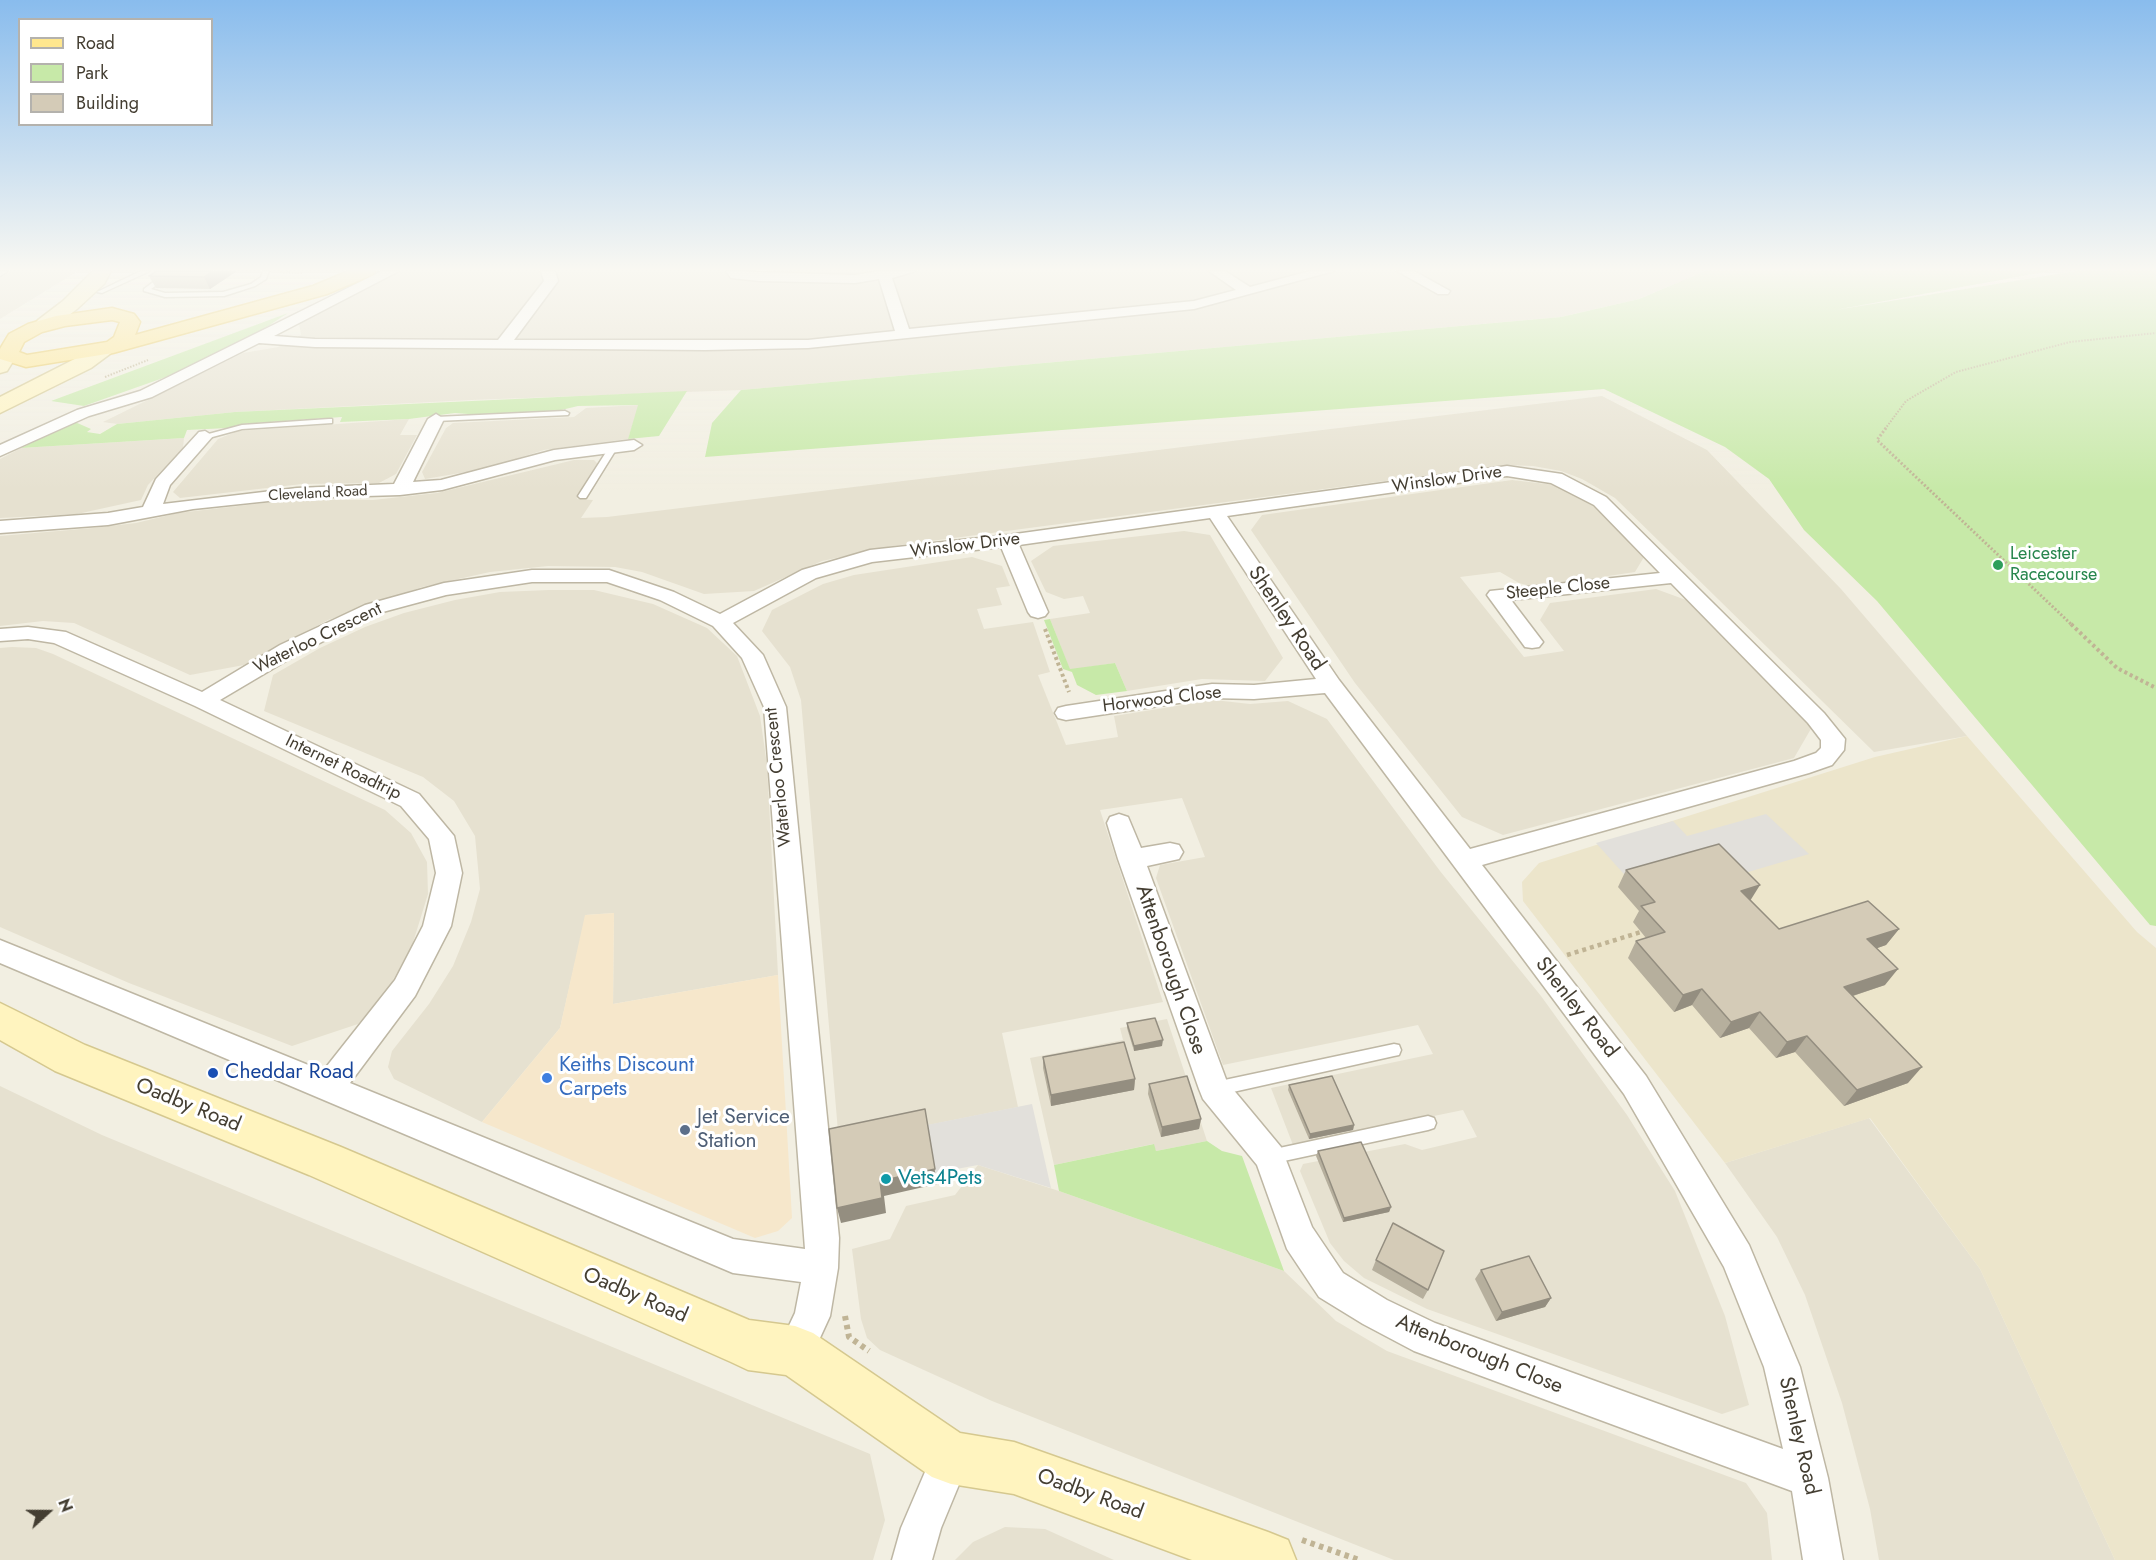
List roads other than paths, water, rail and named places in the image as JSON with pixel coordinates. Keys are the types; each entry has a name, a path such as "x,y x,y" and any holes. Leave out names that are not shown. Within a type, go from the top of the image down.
{"main road":[{"path":"6,359 13,344"},
{"path":"0,405 84,364 117,344"},
{"path":"6,359 110,348 125,344"},
{"name":"Oadby Road","path":"0,1020 70,1058 325,1161 748,1345 795,1351 951,1458 1014,1468 1280,1548"}],"street":[{"path":"0,451 82,413 146,394 249,344"},
{"path":"465,344 705,346 810,344"},
{"path":"146,394 163,401"},
{"path":"400,490 436,419"},
{"path":"151,510 162,483 205,436"},
{"name":"Cleveland Road","path":"0,527 108,519 151,510 297,493 400,490 462,481 554,455 634,446"},
{"name":"Winslow Drive","path":"720,622 809,574 860,559 1216,513 1507,471 1556,478 1600,501 1816,718 1833,739 1832,750 1824,759 1801,767 1464,860"},
{"name":"Shenley Road","path":"1216,513 1330,685 1635,1085 1737,1257 1782,1367 1809,1478 1823,1560"},
{"path":"1008,541 1038,612"},
{"name":"Waterloo Crescent","path":"202,701 288,650 372,609 444,589 532,576 609,576 668,596 720,622 752,655 775,707 822,1238 821,1268 812,1316 795,1351"},
{"name":"Steeple Close","path":"1532,642 1497,595 1676,577"},
{"name":"Internet Roadtrip","path":"0,635 28,633 59,637 202,701 410,801 441,836 449,873 437,926 405,988 330,1086"},
{"name":"Horwood Close","path":"1071,712 1212,691 1254,692 1330,685"},
{"name":"Attenborough Close","path":"1119,823 1214,1089 1269,1157 1299,1237 1331,1285 1375,1312 1427,1338 1809,1478"},
{"name":"Attenborough Close","path":"1131,859 1170,852"},
{"path":"0,951 330,1086 733,1256 821,1268"},
{"path":"912,1560 921,1528 951,1458"}],"lane":[{"path":"436,419 565,413"},
{"path":"205,436 242,427 329,421"},
{"path":"583,496 614,448"},
{"path":"1214,1089 1394,1050"},
{"path":"1269,1157 1428,1123"}],"place":[{"name":"Leicester Racecourse","path":"1998,565"},
{"name":"Cheddar Road","path":"213,1073"},
{"name":"Keiths Discount Carpets","path":"547,1078"},
{"name":"Jet Service Station","path":"685,1130"},
{"name":"Vets4Pets","path":"886,1179"}]}
